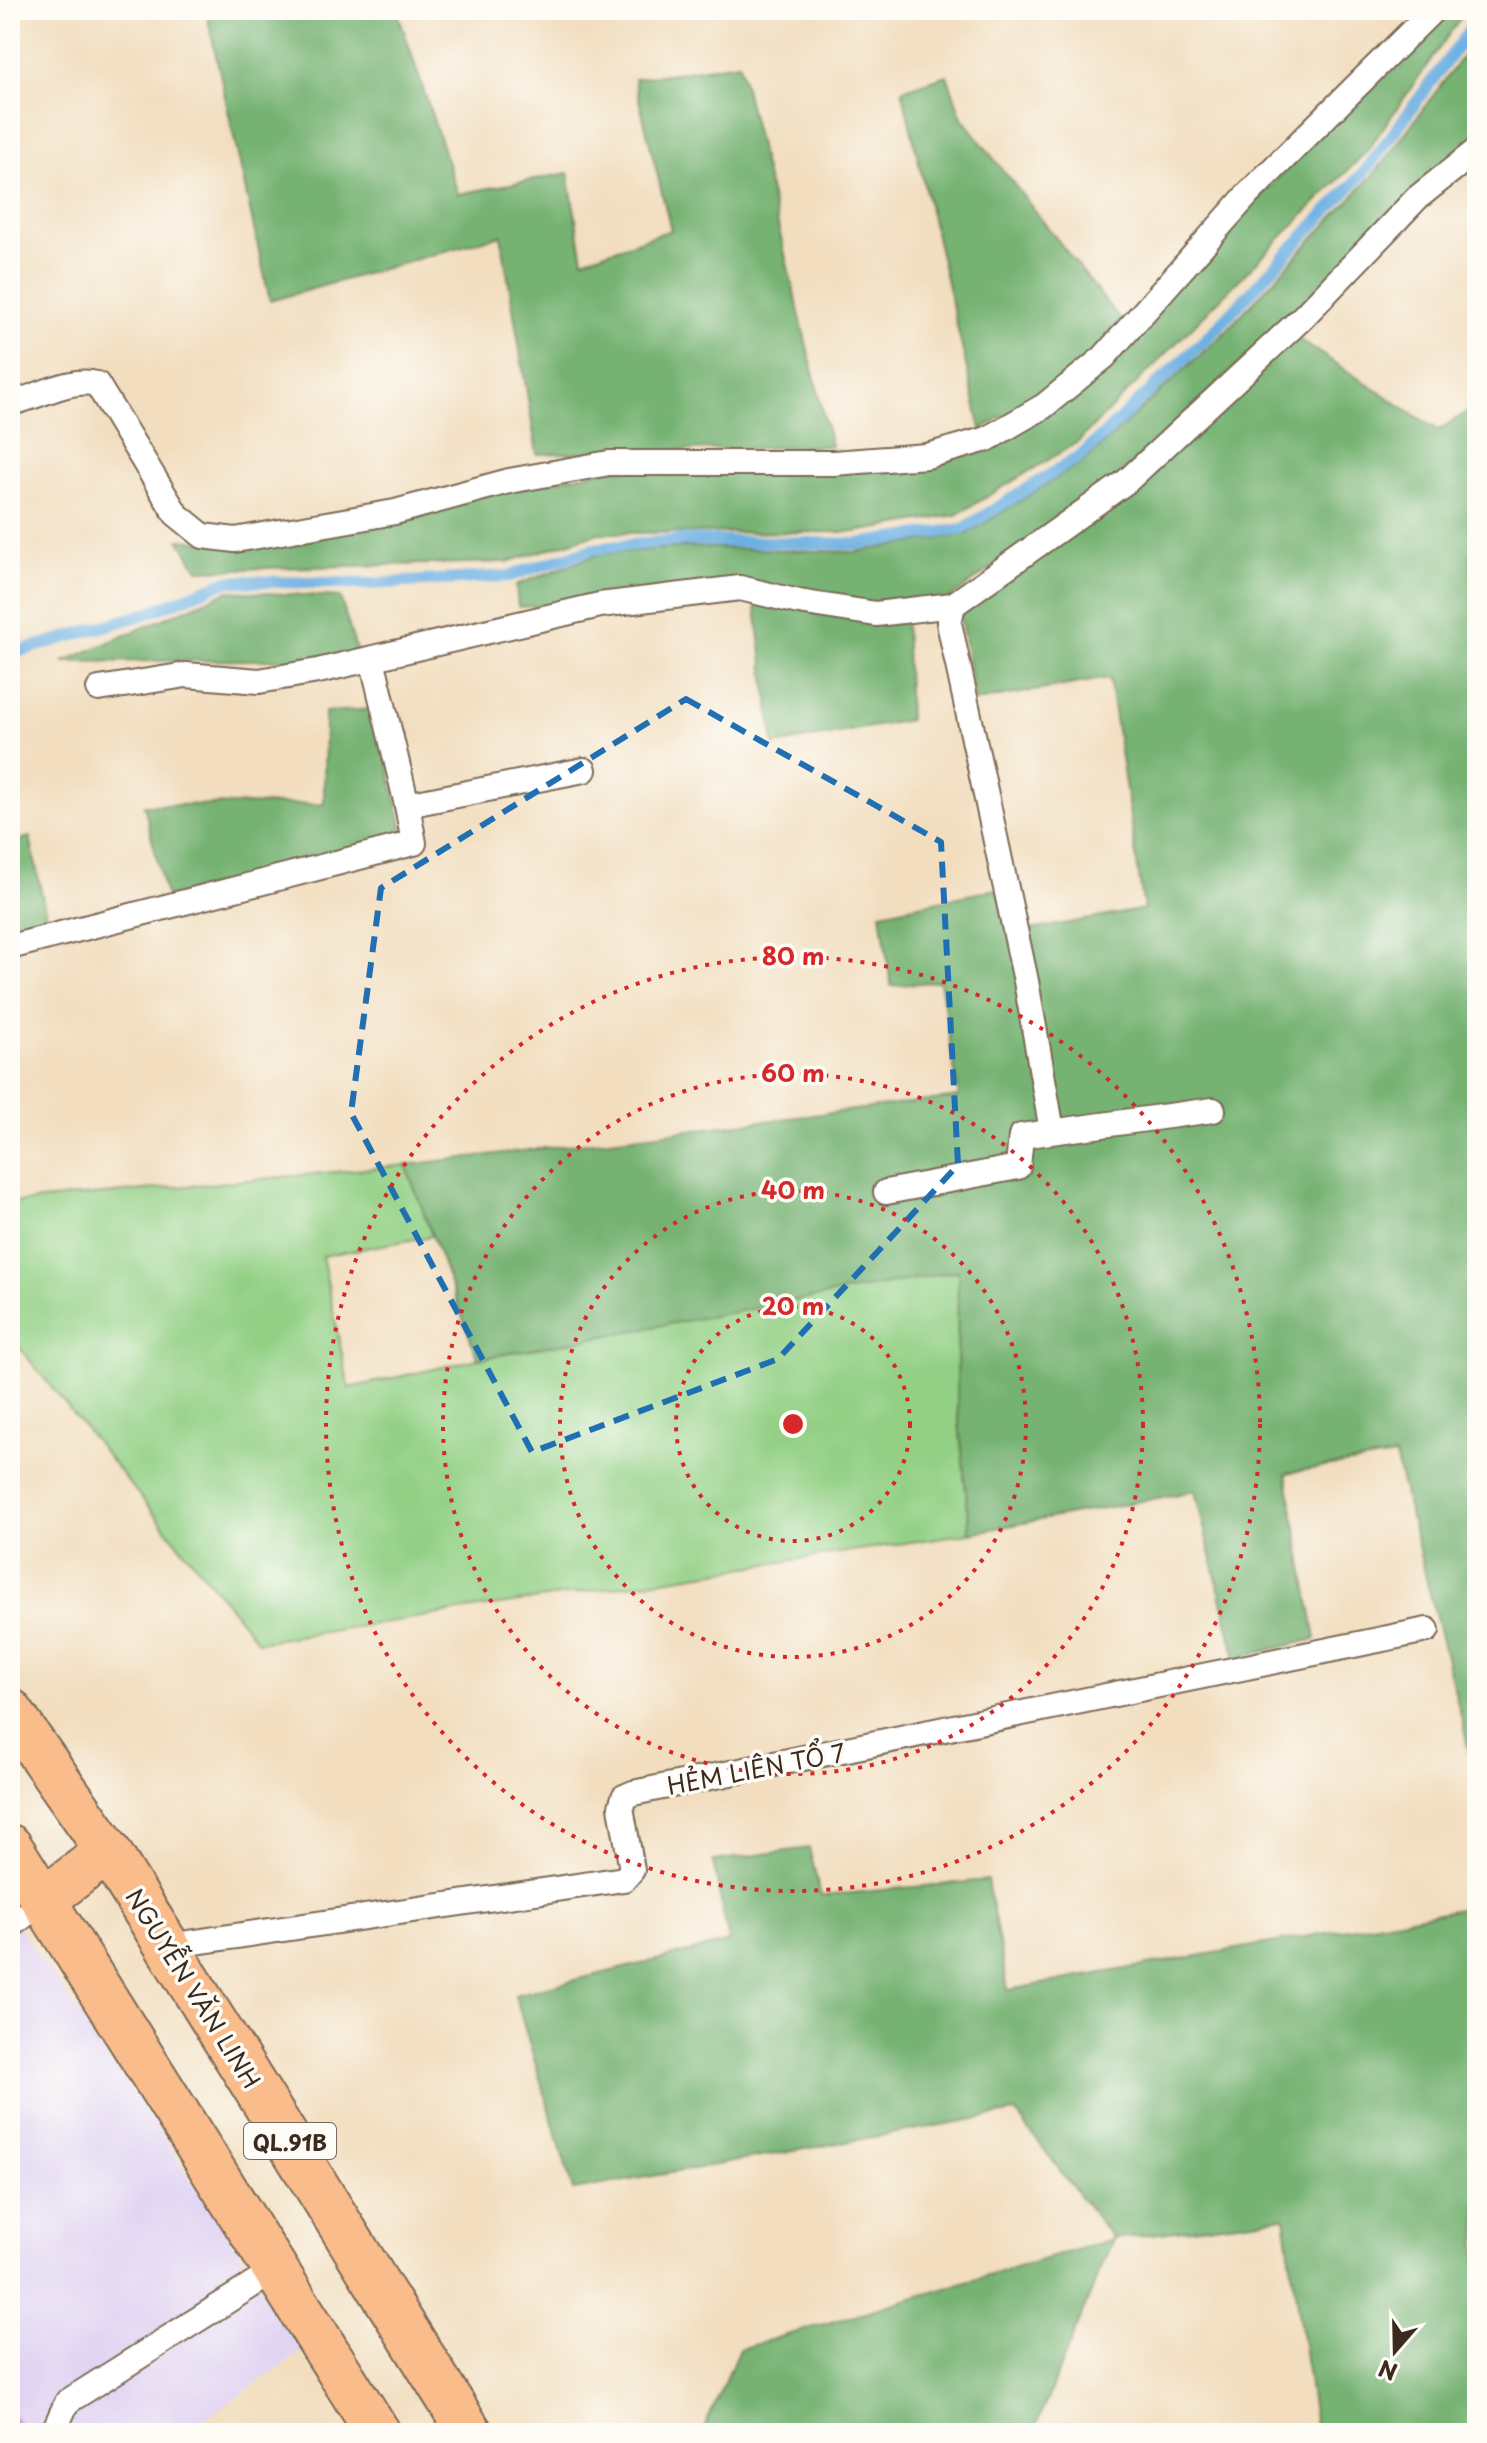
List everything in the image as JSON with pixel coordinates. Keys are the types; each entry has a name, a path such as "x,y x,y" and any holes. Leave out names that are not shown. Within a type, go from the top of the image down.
{"highway":[{"name":"NGUYỄN VĂN LINH","path":"10,1711 108,1851 470,2433"},
{"name":"QL.91B","path":"10,1847 378,2433"},
{"path":"45,1899 108,1851"}],"lane":[{"path":"10,403 86,381 97,384 176,514 203,536 235,540 395,512 509,481 609,463 833,463 927,456 987,439 1044,406 1104,357 1248,194 1433,10"},
{"path":"99,689 186,675 259,681 372,659 600,605 740,588 799,602 876,614 953,605 1127,481 1301,319 1417,198 1477,150"},
{"path":"953,605 949,623 1026,981 1052,1131"},
{"path":"10,947 414,843 372,659"},
{"path":"407,805 584,770"},
{"path":"886,1192 1018,1167 1021,1136 1213,1110"},
{"name":"HẺM LIÊN TỔ 7","path":"168,1946 624,1879 632,1870 621,1807 624,1797 633,1793 1427,1630"},
{"path":"10,1927 45,1899"},
{"path":"53,2433 67,2402 276,2270"}],"highlighted area":[{"path":"686,699 941,842 958,1165 778,1359 532,1452 351,1113 381,888"}],"shaded area":[{"path":"10,1915 127,2082 304,2350 184,2433 10,2433"}],"green space":[{"path":"206,10 397,10 458,194 568,173 583,260 671,230 634,79 739,63 831,446 537,454 501,235 270,301"},
{"path":"1443,10 1466,10 1366,152 1078,442 956,515 855,532 599,533 507,562 198,570 179,539 239,546 611,469 830,471 1046,415"},
{"path":"1477,37 1477,141 1120,475 946,601 905,619 909,720 774,745 754,594 518,607 516,585 599,554 684,547 855,552 967,534 1087,459 1224,333 1375,173"},
{"path":"947,75 962,118 1121,321 1090,353 1056,381 981,429 902,90"},
{"path":"1295,337 1438,430 1477,406 1477,552 1471,554 1477,654 1477,1799 1464,1728 1395,1456 1286,1473 1316,1639 1236,1658 1195,1491 970,1533 957,1401 958,1271 478,1359 406,1165 959,1097 940,981 891,986 881,913 996,889 1026,931 1144,909 1109,678 975,701 959,610"},
{"path":"228,591 340,597 359,659 63,662"},
{"path":"375,709 405,838 166,897 144,805 324,804 325,712"},
{"path":"30,837 49,929 10,938 10,843"},
{"path":"406,1165 432,1236 322,1256 349,1388 478,1359 958,1270 957,1401 970,1533 258,1642 10,1336 10,1203"},
{"path":"809,1848 821,1896 987,1880 1008,1990 1477,1906 1477,2433 1316,2433 1284,2217 1113,2239 1015,2112 573,2190 515,1995 729,1942 713,1861"},
{"path":"1113,2239 1033,2433 702,2433 739,2349"}],"building":[{"path":"10,2409 27,2433 10,2433"}],"waterway":[{"path":"10,654 145,614 227,581 371,584 509,576 593,549 681,540 857,544 963,529 1083,454 1212,333 1366,170 1477,20"}]}
